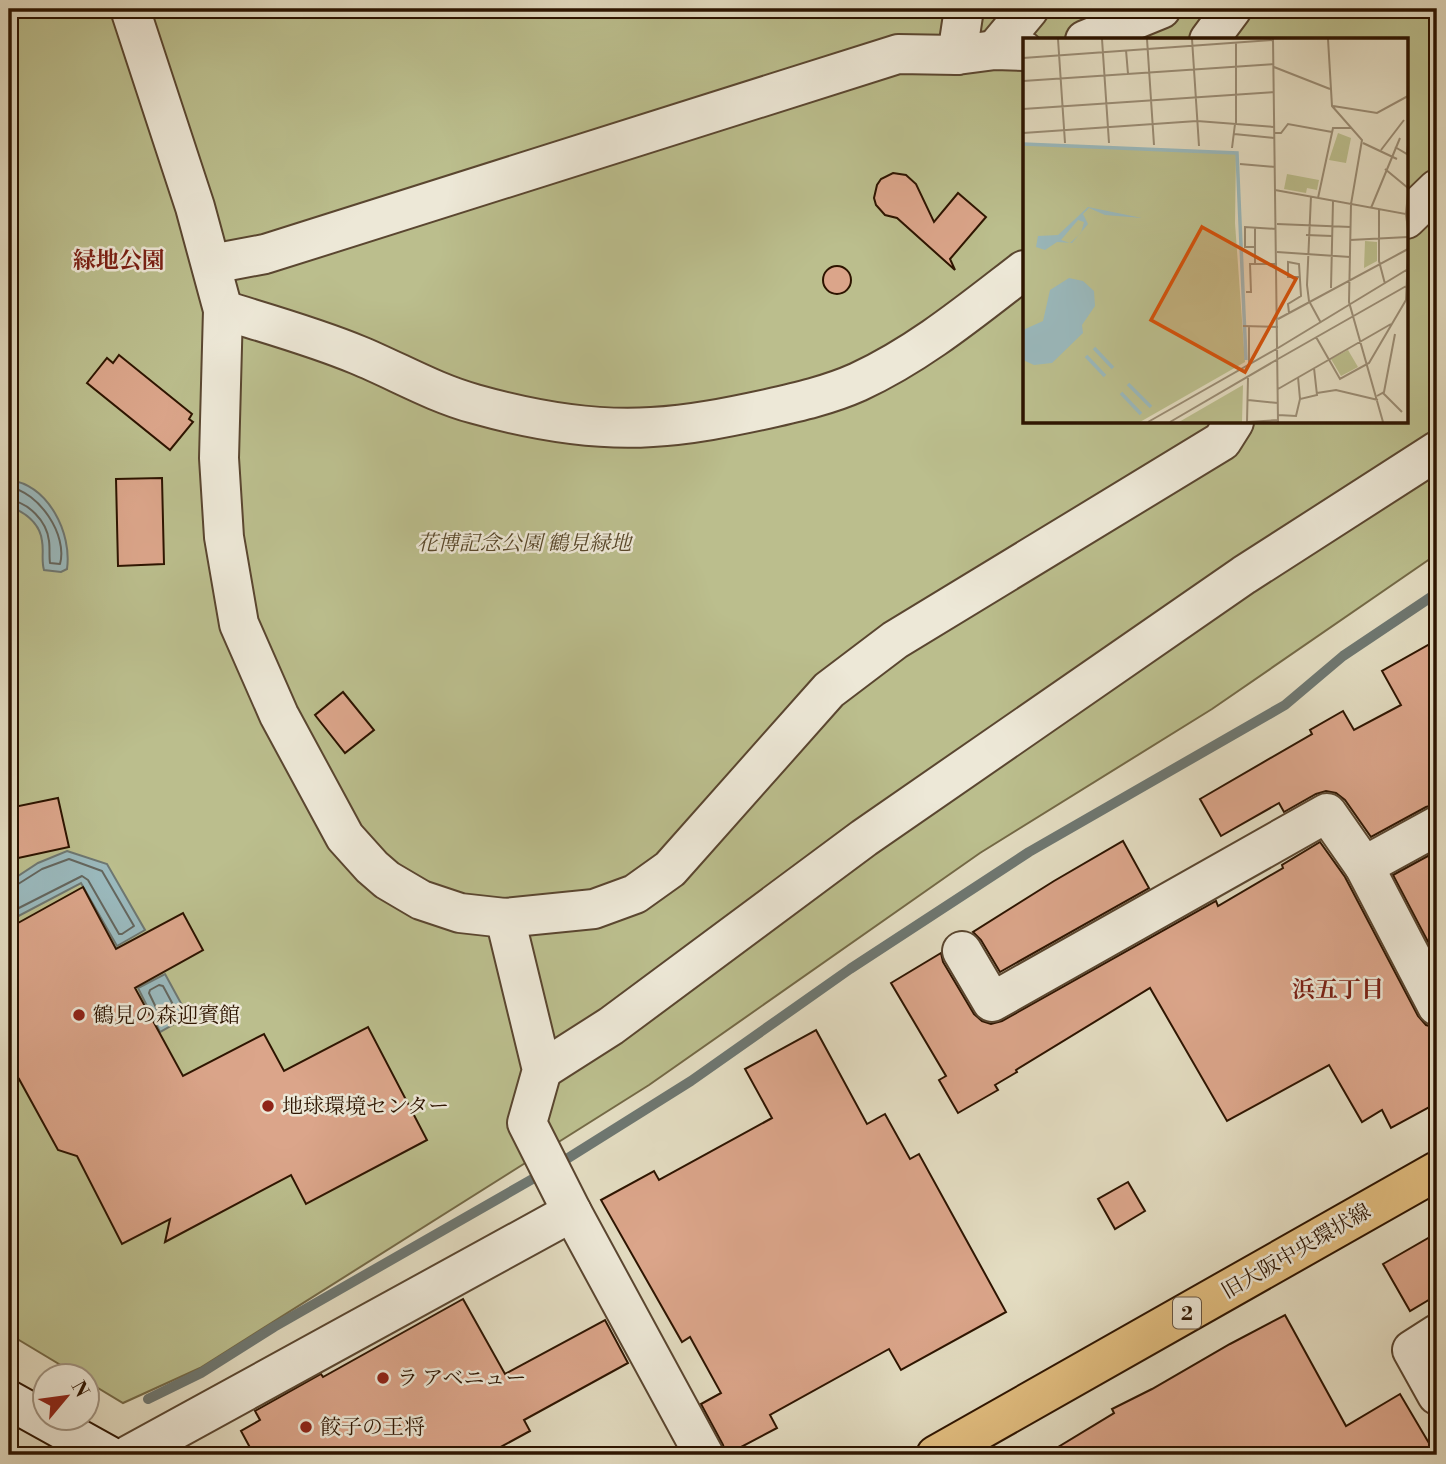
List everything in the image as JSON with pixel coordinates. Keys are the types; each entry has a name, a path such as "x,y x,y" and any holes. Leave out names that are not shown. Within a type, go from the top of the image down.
{"main road":[{"name":"旧大阪中央環状線","path":"936,1455 1437,1171"}],"street":[{"path":"130,9 212,264 223,310 219,458 224,537 239,624 279,715 345,837 372,867 395,886 421,900 460,912 505,918 594,909 647,887 670,869 829,690 895,640 1222,441 1233,424"},
{"path":"957,55 964,9"},
{"path":"212,264 265,254 898,54 957,55 1010,51 1029,9"},
{"path":"1090,38 1161,9"},
{"path":"1210,38 1232,9"},
{"path":"1408,217 1437,189"},
{"path":"223,310 357,354 449,396 473,403 523,416 564,422 603,427 652,427 758,411 806,400 860,381 939,334 1023,271"},
{"path":"542,1070 611,1026 898,814 1244,575 1437,451"},
{"path":"962,951 992,1002 1327,813 1364,866 1437,1006"},
{"path":"1364,866 1437,826"},
{"path":"505,918 542,1070 527,1123 704,1455"},
{"path":"129,1455 567,1202"},
{"path":"1437,1334 1412,1350 1437,1395"},
{"path":"9,1400 107,1455"}],"green space":[{"name":"花博記念公園 鶴見緑地","path":"9,9 1437,9 1437,554 1212,709 980,853 649,1085 200,1368 123,1403 102,1390 102,1362 56,1362 9,1334"}],"water":[{"path":"10,480 36,491 55,513 66,541 67,569 61,572 44,570 43,545 38,529 26,515 9,506"},
{"path":"67,851 107,864 145,930 117,946 81,883 9,921 9,882 38,863"},
{"path":"165,974 188,1016 160,1032 138,988"}],"building":[{"path":"893,173 906,175 916,184 934,222 958,193 986,217 950,259 955,270 897,218 885,215 876,205 874,198 877,185 881,179"},
{"path":"837,266 847,270 851,280 847,290 837,294 827,290 823,280 827,270"},
{"path":"119,355 192,414 189,419 193,422 170,450 87,383 107,358 113,363"},
{"path":"162,478 164,564 118,566 116,479"},
{"path":"1437,640 1437,804 1426,807 1371,837 1345,800 1336,793 1326,791 1284,812 1279,803 1221,836 1200,799 1312,734 1310,730 1343,711 1354,730 1401,705 1382,671"},
{"path":"343,692 374,730 345,753 315,715"},
{"path":"58,798 69,847 9,860 9,808"},
{"path":"1123,841 1149,888 1000,972 981,940 973,932"},
{"path":"1320,842 1345,877 1418,1016 1426,1025 1437,1028 1437,1103 1391,1128 1382,1110 1362,1122 1329,1065 1227,1121 1150,988 1016,1070 1017,1072 995,1085 998,1090 958,1113 939,1080 946,1076 891,983 941,953 943,962 974,1014 991,1024 1002,1021 1216,901 1218,906 1283,868 1282,865"},
{"path":"1437,851 1437,959 1393,875"},
{"path":"83,887 116,949 183,913 203,950 135,988 183,1076 264,1034 284,1071 368,1027 427,1140 306,1204 291,1175 165,1242 170,1219 122,1244 77,1156 58,1150 19,1079 9,1085 9,928"},
{"path":"816,1030 867,1124 885,1114 910,1159 919,1154 1006,1312 901,1370 889,1349 770,1415 777,1428 726,1455 701,1404 721,1393 690,1337 682,1342 601,1200 654,1171 659,1180 772,1118 745,1069"},
{"path":"1128,1182 1145,1211 1115,1229 1098,1199"},
{"path":"1437,1233 1437,1295 1410,1311 1383,1264"},
{"path":"463,1299 505,1374 605,1320 628,1363 524,1420 530,1431 486,1455 254,1455 241,1431 260,1420 255,1411 321,1374 323,1377"},
{"path":"1285,1315 1346,1426 1400,1394 1436,1455 1045,1455 1114,1413 1112,1409"}],"waterway":[{"path":"557,1165 691,1081 850,969 1029,852 1285,705 1343,656 1437,593"},
{"path":"148,1399 201,1373 274,1327 543,1173"}],"place":[{"name":"鶴見の森迎賓館","path":"79,1015"},
{"name":"地球環境センター","path":"268,1106"},
{"name":"ラ アベニュー","path":"383,1378"},
{"name":"餃子の王将","path":"306,1427"}],"district":[{"name":"緑地公園","path":"119,260"},
{"name":"浜五丁目","path":"1338,989"}]}
